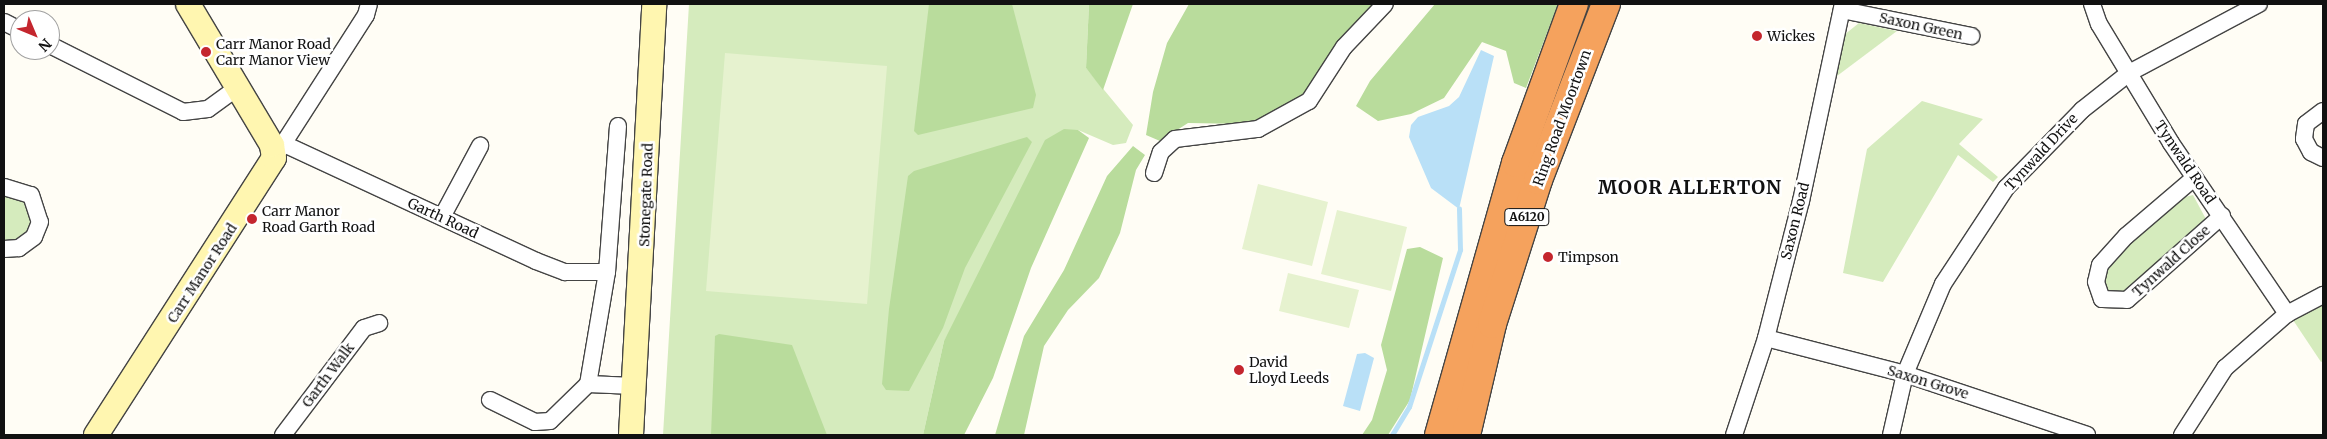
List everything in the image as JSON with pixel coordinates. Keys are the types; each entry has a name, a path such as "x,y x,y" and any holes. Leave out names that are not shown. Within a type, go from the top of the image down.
{"highway":[{"name":"Ring Road Moortown","path":"1439,435 1516,163 1574,4"},
{"name":"Ring Road Moortown","path":"1466,435 1492,324 1536,189 1606,4"}],"street":[{"path":"188,4 272,145 279,151 366,15 369,4"},
{"name":"Stonegate Road","path":"631,435 654,4"},
{"path":"1154,173 1161,152 1175,139 1258,129 1309,101 1349,41 1385,4"},
{"name":"Tynwald Road","path":"2092,4 2099,24 2194,178 2222,216 2287,314"},
{"name":"Tynwald Drive","path":"1891,435 1906,374 1944,284 2006,188 2082,110 2129,73 2259,4"},
{"name":"Saxon Green","path":"1843,7 1971,36"},
{"name":"Saxon Road","path":"1734,435 1766,338 1843,7"},
{"path":"60,50 183,112 208,109 238,87"},
{"path":"2323,111 2311,118 2304,131 2306,146 2323,158"},
{"path":"490,400 534,422 550,421 588,384 607,272 613,144 618,126"},
{"path":"442,218 480,146"},
{"name":"Garth Road","path":"279,151 442,218 565,272 607,272"},
{"name":"Carr Manor Road","path":"96,435 279,151"},
{"name":"Tynwald Close","path":"2194,178 2126,236 2100,265 2096,282 2102,299 2127,300 2222,216"},
{"path":"4,187 17,187 31,195 40,222 34,237 19,248 4,249"},
{"path":"2182,435 2225,368 2287,314 2323,295"},
{"name":"Garth Walk","path":"283,435 364,328 379,323"},
{"name":"Saxon Grove","path":"1766,338 1906,374 2087,435"},
{"path":"588,384 634,386"}],"green space":[{"path":"689,4 1089,4 1086,68 1133,125 1126,143 1113,145 1078,130 944,341 923,435 663,435"},
{"path":"929,4 1012,4 1036,95 1033,108 918,135 914,131"},
{"path":"1089,4 1133,4 1103,90 1086,68"},
{"path":"1189,4 1374,4 1346,32 1302,97 1287,109 1245,124 1188,123 1160,141 1146,135 1153,92 1167,43"},
{"path":"1435,4 1558,4 1526,88 1514,83 1506,51 1482,42 1444,98 1411,114 1378,121 1356,106 1370,81"},
{"path":"1859,23 1897,31 1837,76 1844,35"},
{"path":"725,53 887,66 867,304 706,291"},
{"path":"1922,101 1983,119 1959,144 1998,177 1993,182 1958,155 1883,282 1843,273 1867,149"},
{"path":"1064,129 1078,130 1089,138 1031,268 993,378 964,435 923,435 944,341 1045,140"},
{"path":"1027,137 1032,142 965,268 943,328 909,391 886,390 882,384 889,309 908,176 914,171"},
{"path":"1133,146 1145,155 1136,170 1120,233 1099,278 1068,310 1044,346 1024,435 995,435 1024,336 1064,270 1107,176"},
{"path":"1258,184 1328,202 1312,266 1242,249"},
{"path":"4,194 23,198 32,209 31,229 22,239 4,242"},
{"path":"2193,195 2207,221 2126,292 2108,291 2102,278 2108,263 2181,198"},
{"path":"1337,210 1407,227 1391,291 1321,274"},
{"path":"1420,247 1443,258 1410,400 1388,435 1362,435 1372,420 1387,370 1381,345 1407,249"},
{"path":"1288,273 1359,290 1349,328 1279,311"},
{"path":"2323,304 2323,361 2321,362 2293,320"},
{"path":"719,334 792,345 827,435 711,435 715,336"}],"water":[{"path":"1481,50 1494,56 1459,209 1431,188 1409,137 1411,125 1418,117 1449,106 1459,97"},
{"path":"1365,353 1374,358 1360,411 1343,406 1357,354"}],"waterway":[{"path":"1392,435 1409,407 1460,250 1459,209"}],"place":[{"name":"Wickes","path":"1757,36"},
{"name":"Carr Manor Road Carr Manor View","path":"206,52"},
{"name":"Carr Manor Road Garth Road","path":"252,219"},
{"name":"Timpson","path":"1548,257"},
{"name":"David Lloyd Leeds","path":"1239,370"}],"district":[{"name":"MOOR ALLERTON","path":"1690,188"}]}
